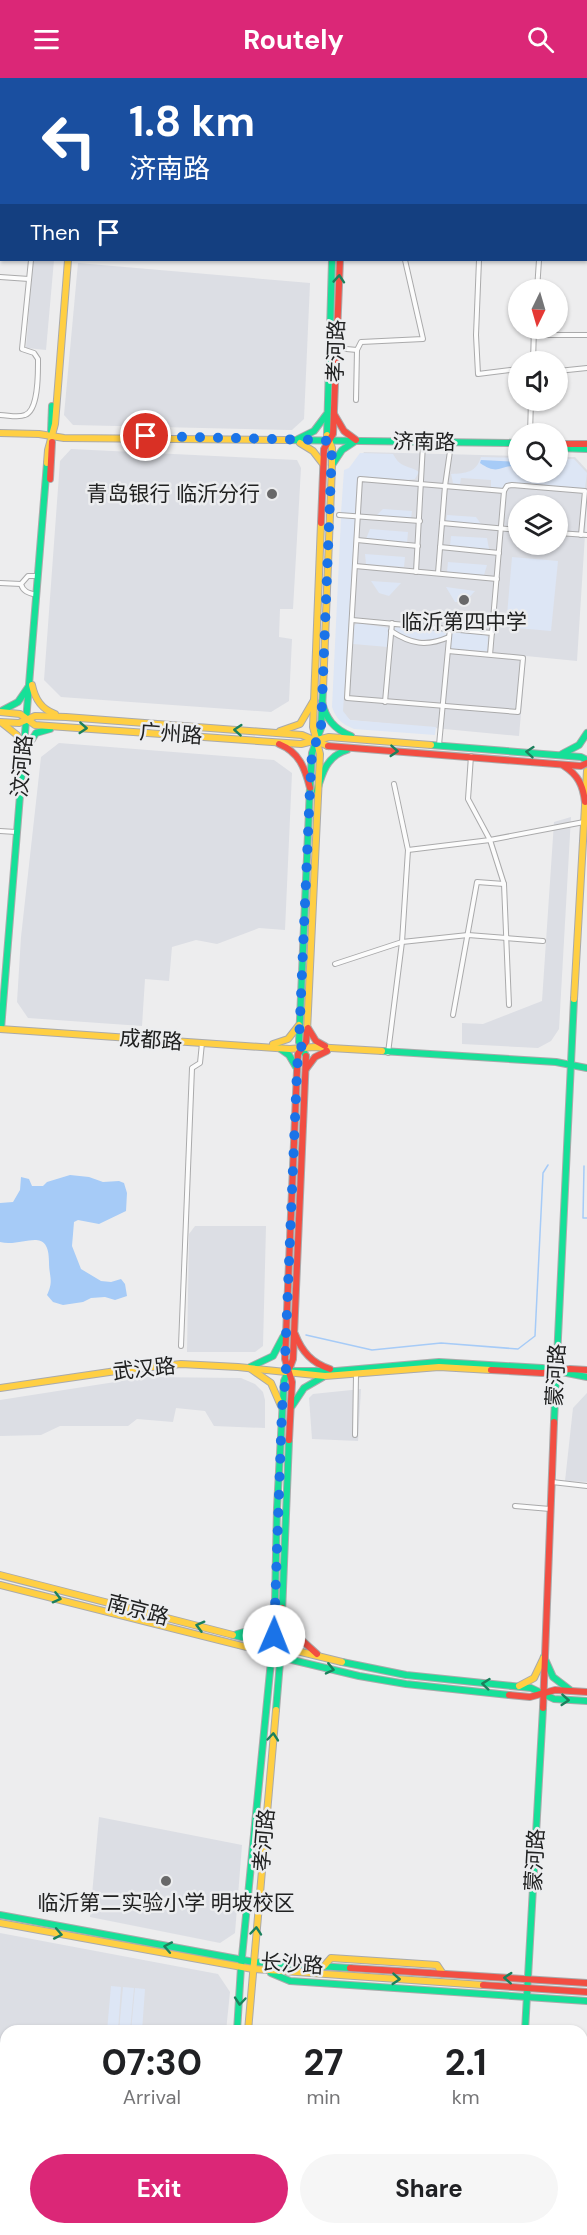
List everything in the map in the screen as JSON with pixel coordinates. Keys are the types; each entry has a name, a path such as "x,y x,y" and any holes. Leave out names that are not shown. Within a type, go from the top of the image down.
{"main road":[{"name":"汶河路","path":"0,1029 16,832 53,450 50,424 66,261"},
{"name":"孝河路","path":"248,2025 280,1662 274,1651 274,1606 284,1381 293,1359 306,1055 299,1042 310,788 312,753 321,728 332,465 332,448 326,434 332,261"},
{"name":"孝河路","path":"237,2025 267,1696 271,1661 281,1638 292,1382 285,1359 297,1071 298,1054 306,1042 307,1026 320,754 313,727 324,448 333,434 340,261"},
{"path":"332,465 342,450 355,441 344,431 334,413"},
{"path":"324,465 313,451 298,440 314,431 326,415"},
{"name":"济南路","path":"0,434 64,438 508,445"},
{"name":"汶河路","path":"31,686 48,450 52,436"},
{"name":"济南路","path":"355,441 508,445"},
{"path":"568,445 587,444"},
{"path":"568,447 587,449"},
{"path":"0,711 18,702 31,686"},
{"path":"31,686 39,705 47,712 66,717"},
{"path":"272,732 300,724 314,700"},
{"path":"322,702 325,715 332,726 342,733 359,739"},
{"name":"广州路","path":"0,711 20,714 27,719 35,724 64,727 301,744 316,741 329,737 560,755 581,757 587,761 581,766 359,749 328,746 316,741 302,735 66,717 35,716 27,719 19,723 0,722"},
{"path":"0,722 16,732 21,740 24,754"},
{"path":"24,754 36,733 64,727"},
{"path":"560,755 579,745 587,733"},
{"path":"271,742 286,747 298,755 310,788"},
{"path":"318,791 322,771 331,759 342,751 359,749"},
{"path":"562,765 578,776 584,784 586,799"},
{"name":"蒙河路","path":"525,2025 544,1694 570,1065 587,771"},
{"path":"297,1071 289,1055 276,1046 288,1039 300,1025"},
{"path":"305,1072 315,1057 329,1050 316,1041 307,1026"},
{"name":"成都路","path":"0,1029 587,1067"},
{"name":"成都路","path":"0,1029 276,1046"},
{"name":"成都路","path":"329,1050 556,1062 570,1065"},
{"path":"294,1330 305,1355 316,1365 336,1371"},
{"path":"248,1368 273,1356 286,1331"},
{"name":"武汉路","path":"0,1388 181,1364 288,1371 336,1371 439,1362 587,1370"},
{"name":"武汉路","path":"288,1371 300,1375 325,1376 439,1367 542,1373 556,1370 570,1376 587,1377"},
{"path":"248,1368 271,1383 282,1409"},
{"path":"290,1412 296,1398 304,1388 325,1376"},
{"name":"南京路","path":"0,1575 262,1642 288,1659 359,1676 406,1684 530,1697 555,1690 587,1692"},
{"name":"南京路","path":"0,1585 262,1651 289,1649 406,1675 531,1688 554,1699 587,1701"},
{"path":"230,1634 248,1633 258,1628 274,1606"},
{"path":"282,1608 287,1625 295,1636 305,1647 323,1658"},
{"path":"516,1687 534,1678 544,1657"},
{"path":"544,1657 548,1671 554,1680 574,1691"},
{"name":"长沙路","path":"0,1915 242,1964"},
{"name":"长沙路","path":"0,1923 242,1964 265,1970 587,1992"},
{"path":"324,1966 331,1958 437,1965 443,1974"},
{"name":"长沙路","path":"253,1966 324,1966 584,1983"},
{"path":"265,1970 290,1981 366,1988 587,2001"},
{"path":"584,1983 587,1976"},
{"path":"360,1977 366,1988"},
{"path":"461,1993 470,1984"}],"street":[{"path":"0,415 26,415 32,411 34,403 38,359 34,353 22,349 31,261"},
{"path":"356,400 357,350 361,342 423,339 405,261"},
{"path":"479,261 476,335 478,374 508,370"},
{"path":"537,279 538,261"},
{"path":"0,277 29,279"},
{"path":"568,335 587,335"},
{"path":"336,348 357,350"},
{"path":"568,370 587,368"},
{"path":"417,572 423,444"},
{"path":"438,573 451,444"},
{"path":"448,651 523,658 518,712 347,699 360,479 504,491"},
{"path":"490,655 504,491 507,486 512,484 585,491 581,535"},
{"path":"339,515 420,521"},
{"path":"442,523 508,529"},
{"path":"568,534 587,535"},
{"path":"357,540 418,546"},
{"path":"440,548 499,553"},
{"path":"355,566 497,579"},
{"path":"21,584 28,576 39,576"},
{"path":"0,583 21,584"},
{"path":"21,584 22,590 37,595"},
{"path":"352,620 492,633"},
{"path":"386,702 392,623"},
{"path":"439,745 450,628"},
{"path":"391,631 408,642 432,644 449,637"},
{"path":"471,756 468,800 490,840 504,884 508,1005"},
{"path":"388,1053 402,942 408,850 394,784"},
{"path":"408,850 490,840 584,822"},
{"path":"0,831 16,832"},
{"path":"453,1015 477,882 504,884"},
{"path":"335,964 402,942 468,935 543,941"},
{"path":"181,1346 192,1068 201,1063 202,1043"},
{"path":"355,1435 356,1375"},
{"path":"551,1482 587,1486"},
{"path":"515,1506 550,1509"}],"shaded area":[{"path":"33,261 54,261 46,350 26,348"},
{"path":"78,263 310,283 304,419 292,430 73,425 64,415"},
{"path":"71,449 297,460 301,468 293,609 280,609 279,637 292,639 289,701 271,712 61,697 44,680 60,461"},
{"name":"临沂第四中学","path":"364,452 508,456 508,483 568,483 568,457 575,457 587,470 577,661 526,656 519,736 350,720 341,711 352,471"},
{"path":"360,453 393,454 402,464 419,472 415,479 408,480 361,476 357,479 355,513 341,513 344,470 349,468"},
{"path":"481,457 508,458 508,483 502,488 491,487 491,480 461,478 460,484 453,483 451,474 473,469"},
{"path":"568,459 574,459 587,473 585,488 522,483 568,483"},
{"path":"383,509 412,511 411,518 376,516"},
{"path":"447,515 476,517 481,524 446,522"},
{"path":"341,518 355,519 343,711 350,720 436,727 435,735 354,729 340,721 335,715 332,707"},
{"path":"370,529 408,532 407,543 366,539"},
{"path":"451,536 487,538 489,549 450,546"},
{"path":"365,554 405,557 404,567 366,564"},
{"path":"512,557 558,561 551,631 506,627"},
{"path":"448,562 487,565 484,575 447,572"},
{"path":"371,581 401,583 389,596 379,593"},
{"path":"446,587 475,591 465,602 455,602"},
{"path":"357,623 389,628 388,647 353,644 354,626"},
{"path":"398,627 442,631 446,633 446,636 433,639 413,638 394,631"},
{"path":"453,632 485,635 488,637 487,651 452,649 450,647"},
{"path":"59,743 274,760 292,773 285,930 259,928 217,944 196,940 172,947 169,981 145,979 142,1026 28,1018 17,1002 21,937 41,757"},
{"path":"571,817 559,1029 551,1041 538,1048 462,1044 462,1023 483,1024 542,1001 554,822"},
{"path":"195,1226 266,1226 263,1346 255,1352 187,1352 189,1234"},
{"path":"147,1377 241,1378 255,1384 263,1392 265,1400 265,1428 214,1426 205,1411 176,1408 173,1422 137,1419 128,1426 60,1426 41,1435 0,1436 0,1400"},
{"path":"361,1389 358,1441 312,1439 309,1398 313,1394"},
{"path":"587,1393 587,1482 565,1481 573,1408"},
{"name":"临沂第二实验小学 明坡校区","path":"99,1817 242,1845 235,1933 220,1943 90,1917"},
{"path":"0,1933 218,1974 230,1992 227,2025 0,2025"},
{"path":"111,1986 121,1987 118,2025 108,2025"},
{"path":"123,1987 134,1988 131,2025 120,2025"},
{"path":"135,1988 145,1989 142,2025 132,2025"}],"water":[{"path":"481,460 508,461 508,467 492,469 480,463"},
{"path":"70,1175 89,1177 103,1182 124,1183 127,1193 126,1211 99,1224 78,1220 74,1222 72,1246 81,1269 101,1281 111,1282 121,1279 125,1284 127,1296 115,1300 105,1297 91,1298 83,1302 63,1305 53,1302 47,1295 51,1278 48,1250 45,1244 33,1240 0,1242 0,1203 13,1202 20,1190 21,1177 29,1179 32,1186 43,1186 47,1182"}],"waterway":[{"path":"306,1335 372,1350 441,1343 518,1349 535,1336 543,1173 548,1165"},
{"path":"584,1166 583,1218 587,1218"}],"traffic: fast":[{"path":"327,435 332,261"},
{"path":"51,432 52,406"},
{"path":"298,439 314,431 326,415"},
{"path":"286,440 508,443"},
{"path":"332,465 342,450 354,442"},
{"path":"568,448 587,449"},
{"path":"1,1029 47,463"},
{"path":"1,711 18,702 29,686"},
{"path":"306,1056 299,1042 310,788 312,753 321,728 323,689"},
{"path":"322,702 332,723 351,736"},
{"path":"23,754 36,733 50,729"},
{"path":"562,754 579,745 587,733"},
{"path":"431,745 581,757 587,760"},
{"path":"317,791 323,772 330,761 347,750"},
{"path":"554,1422 574,999"},
{"path":"279,1048 289,1055 296,1067"},
{"path":"382,1051 556,1062 587,1068"},
{"path":"250,1367 273,1356 283,1337"},
{"path":"292,1371 336,1371 439,1362 542,1368 587,1377"},
{"path":"276,1710 280,1662 274,1651 277,1508 284,1381 290,1367"},
{"path":"292,1406 304,1388 323,1377"},
{"path":"237,2025 271,1661 281,1638 289,1440"},
{"path":"237,1634 254,1629 274,1606"},
{"path":"233,1635 262,1642 288,1659 359,1676 406,1684 509,1695"},
{"path":"544,1657 553,1677 570,1690"},
{"path":"342,1662 406,1675 531,1688 554,1699 587,1701"},
{"path":"525,2025 543,1708"},
{"path":"0,1915 254,1962 350,1968"},
{"path":"271,1973 290,1981 587,2001"}],"traffic: slow":[{"path":"47,463 55,424 68,261"},
{"path":"0,433 39,434 64,438 286,440"},
{"path":"323,689 332,465 332,448 327,435"},
{"path":"300,443 313,451 323,464"},
{"path":"307,1031 320,754 313,727 321,523"},
{"path":"32,685 39,703 55,714"},
{"path":"280,731 300,724 314,700"},
{"path":"0,712 20,714 35,725 301,744 329,737 431,745"},
{"path":"0,722 19,723 35,716 66,717 302,735 328,746"},
{"path":"2,723 17,735 23,754"},
{"path":"574,999 587,771"},
{"path":"273,1044 288,1039 299,1025"},
{"path":"0,1029 290,1049 314,1047 382,1051"},
{"path":"0,1388 181,1364 325,1376 439,1367 491,1370"},
{"path":"251,1369 271,1383 281,1406"},
{"path":"0,1575 233,1635"},
{"path":"0,1585 262,1651 289,1649 342,1662"},
{"path":"519,1686 534,1678 544,1657"},
{"path":"249,2025 276,1710"},
{"path":"0,1923 253,1969 483,1985"},
{"path":"324,1966 331,1958 437,1965 443,1974"}],"traffic: jam":[{"path":"321,523 324,449 333,434 340,261"},
{"path":"334,414 344,431 356,440"},
{"path":"50,479 52,442"},
{"path":"568,444 587,444"},
{"path":"279,744 296,756 306,774 310,788"},
{"path":"328,746 581,766 587,763"},
{"path":"564,766 579,781 585,802"},
{"path":"308,1028 316,1041 325,1046"},
{"path":"289,1440 292,1382 285,1359 297,1071 298,1054 306,1042 307,1031"},
{"path":"306,1069 315,1057 327,1051"},
{"path":"290,1367 293,1359 306,1056"},
{"path":"295,1334 308,1356 318,1364 330,1369"},
{"path":"491,1370 542,1373 570,1369 587,1370"},
{"path":"543,1708 554,1422"},
{"path":"282,1608 295,1634 317,1654"},
{"path":"509,1695 530,1697 555,1690 587,1692"},
{"path":"350,1968 587,1983"},
{"path":"483,1985 587,1992"}],"place":[{"name":"青岛银行 临沂分行","path":"272,494"},
{"name":"临沂第四中学","path":"464,600"},
{"name":"临沂第二实验小学 明坡校区","path":"166,1881"}],"route":[{"path":"146,436 316,440 329,441 332,448 321,728 312,753 310,788 299,1042 302,1048 298,1054 297,1071 285,1359 288,1371 284,1381 282,1409 274,1636"}]}
